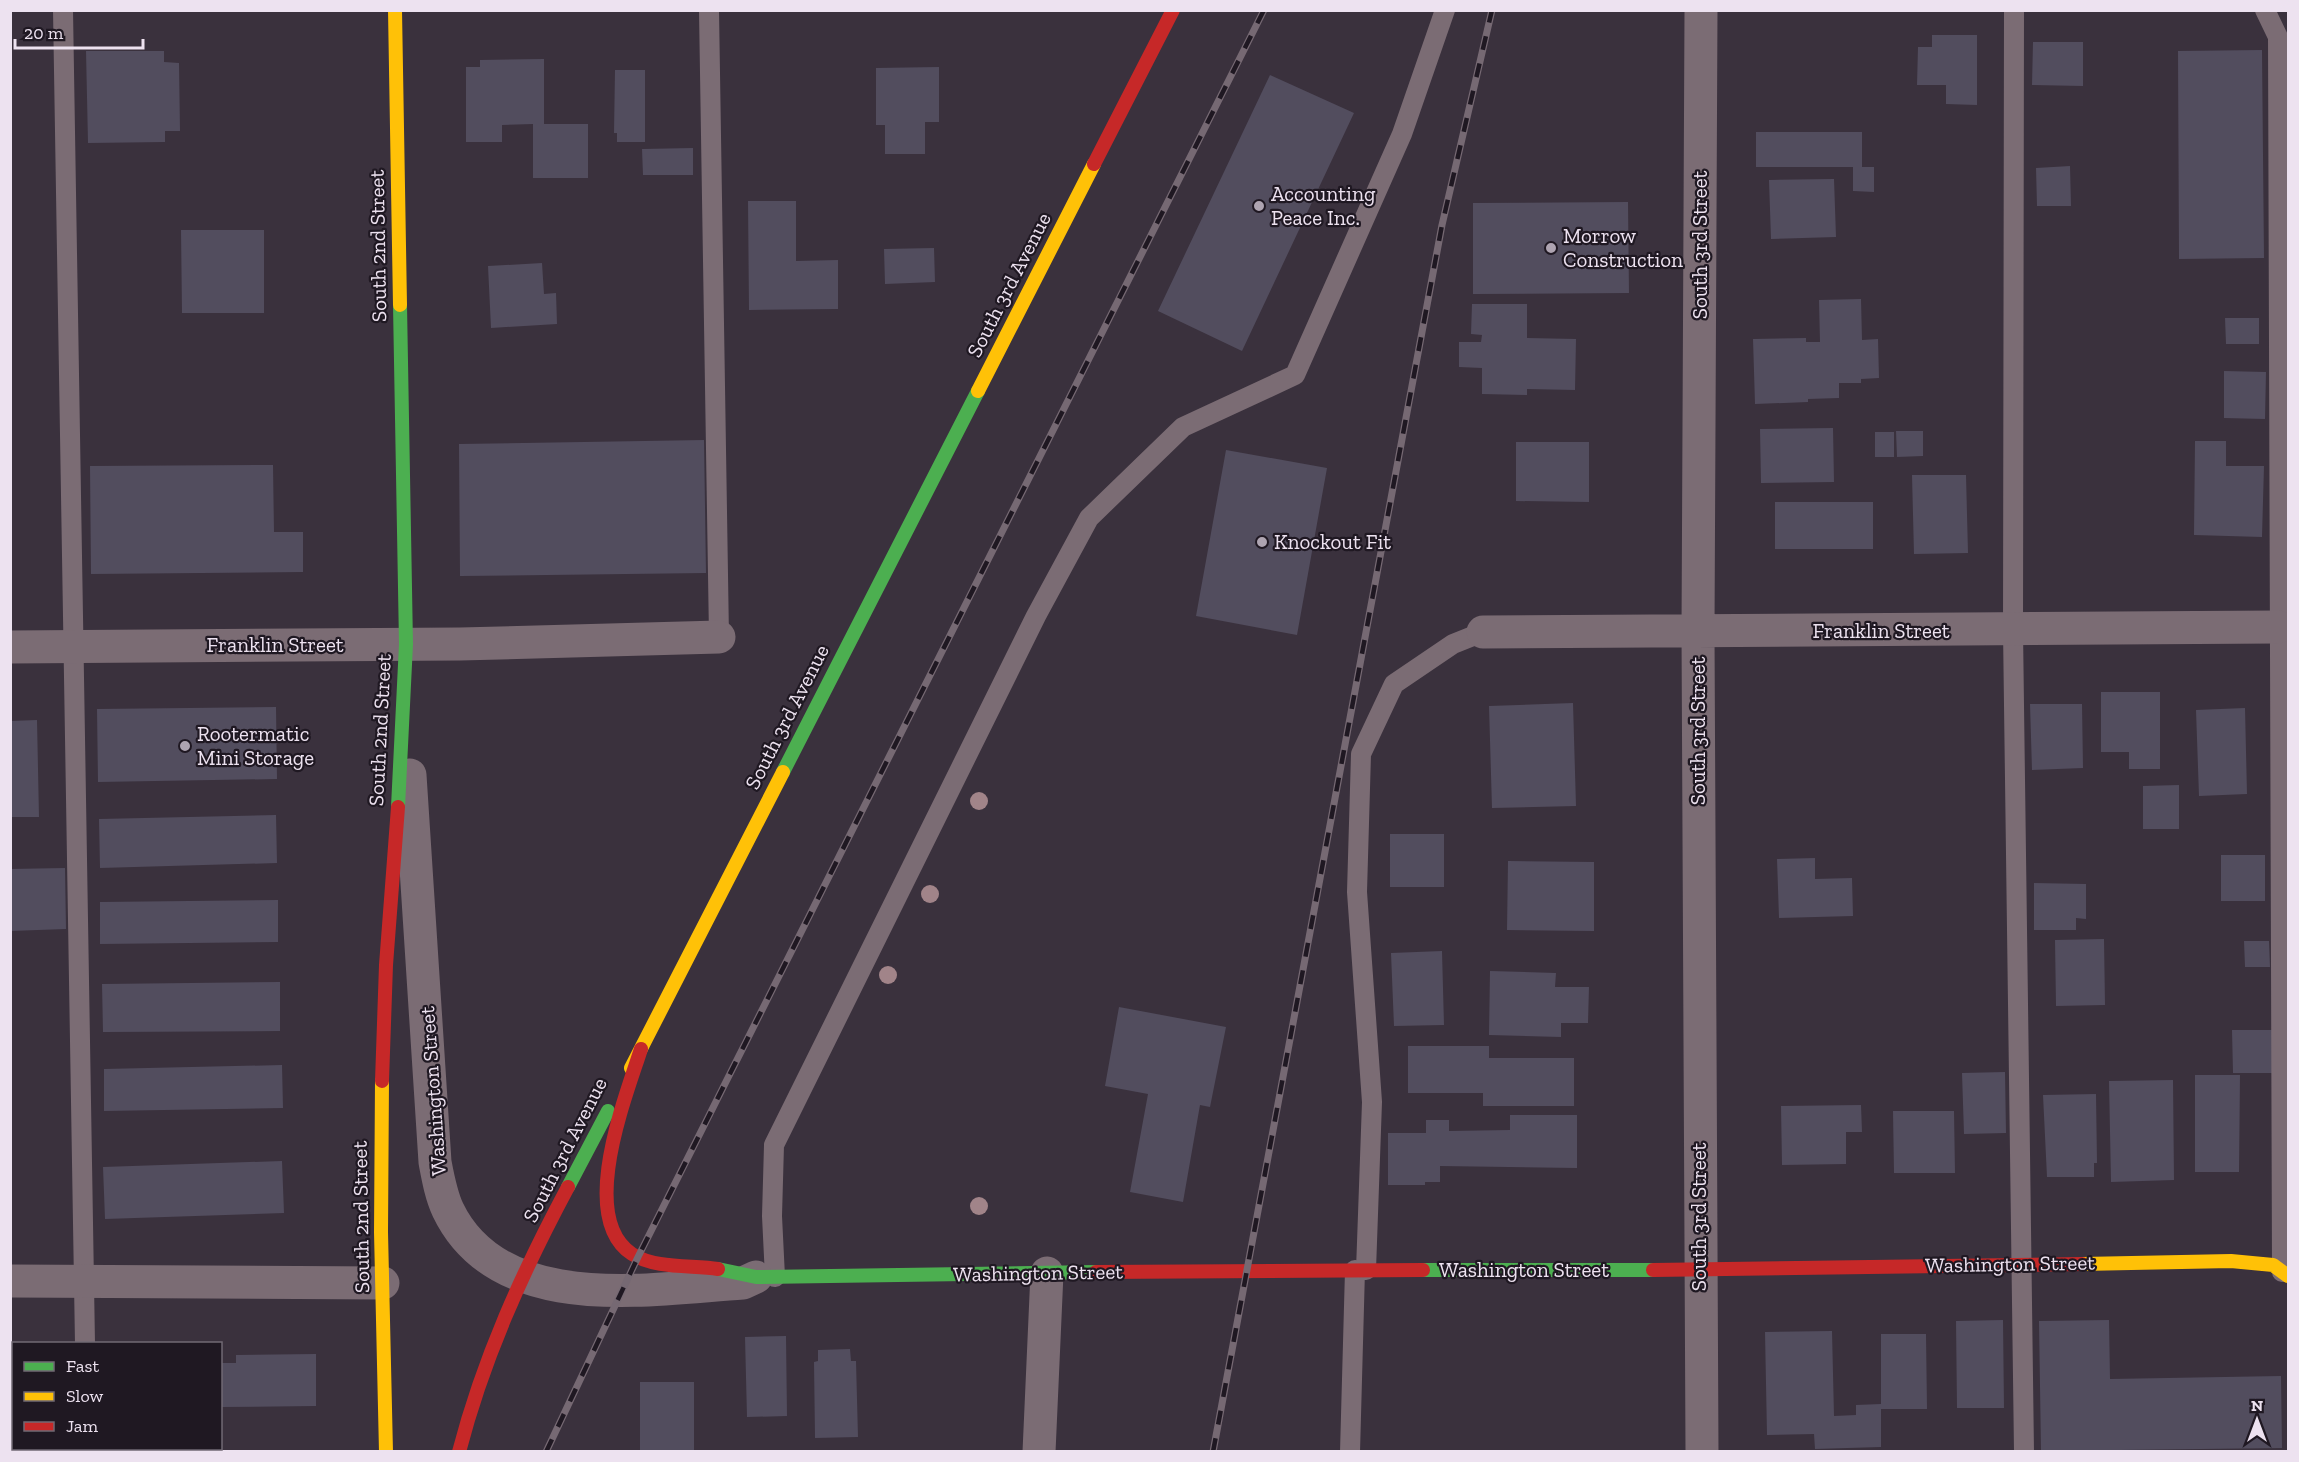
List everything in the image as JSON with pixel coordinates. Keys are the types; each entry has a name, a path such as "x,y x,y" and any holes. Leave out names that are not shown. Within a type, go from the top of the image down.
{"main road":[{"name":"South 2nd Street","path":"386,1452 381,1148 384,1010 390,882 405,704 395,10"},
{"name":"South 3rd Avenue","path":"459,1452 481,1373 497,1331 1173,10"},
{"name":"Washington Street","path":"641,1049 614,1138 606,1179 609,1219 620,1242 638,1257 668,1264 735,1270 766,1277 1047,1272 1699,1270 2231,1261 2273,1265 2285,1274"}],"street":[{"name":"South 3rd Street","path":"1701,10 1698,632 1699,1270 1702,1452"},
{"name":"Franklin Street","path":"1483,632 2278,627"},
{"name":"Franklin Street","path":"10,647 405,644 719,637"},
{"name":"Washington Street","path":"405,704 435,1162 449,1212 473,1246 502,1267 524,1277 578,1289 603,1291 743,1283 766,1277"},
{"path":"1039,1452 1047,1272"},
{"path":"10,1281 383,1283"}],"lane":[{"path":"63,10 86,1282 85,1342"},
{"path":"710,10 719,637"},
{"path":"766,1277 774,1145 1036,616 1089,518 1183,427 1295,375 1402,134 1445,10"},
{"path":"2014,10 2013,630 2024,1452"},
{"path":"2265,10 2278,37 2278,627 2285,1274"},
{"path":"1350,1452 1372,1102 1357,892 1361,754 1394,684 1453,644 1483,632"}],"building":[{"path":"1932,35 1977,35 1977,105 1946,104 1946,85 1917,85 1918,47 1932,47"},
{"path":"2033,42 2083,42 2083,86 2032,85"},
{"path":"2262,50 2264,258 2179,259 2178,51"},
{"path":"86,51 164,51 164,62 179,63 180,131 165,131 165,142 88,143"},
{"path":"544,59 544,124 588,124 588,178 533,178 533,124 502,125 502,142 466,142 466,67 480,67 480,60"},
{"path":"939,67 939,122 925,122 925,154 885,154 885,125 876,125 876,68"},
{"path":"615,70 645,70 645,142 617,142 617,133 614,133"},
{"path":"1270,75 1354,113 1242,351 1158,311"},
{"path":"1756,132 1862,132 1862,167 1874,167 1874,192 1853,191 1853,167 1756,167"},
{"path":"693,148 693,175 643,175 642,149"},
{"path":"2070,166 2071,206 2037,206 2036,168"},
{"path":"1834,179 1836,237 1771,239 1769,180"},
{"path":"748,201 796,201 796,261 838,260 838,309 749,310"},
{"path":"1628,202 1629,293 1473,294 1473,203"},
{"path":"181,230 264,230 264,313 182,313"},
{"path":"934,248 935,282 885,284 884,249"},
{"path":"542,263 544,294 556,293 557,324 491,328 488,266"},
{"path":"1861,299 1862,340 1878,339 1879,378 1861,379 1861,383 1839,383 1839,398 1755,404 1753,339 1806,338 1806,342 1820,342 1819,300"},
{"path":"1472,304 1527,304 1527,338 1576,339 1575,390 1527,389 1527,395 1482,394 1482,368 1459,367 1459,342 1481,342 1482,335 1471,334"},
{"path":"2225,318 2259,318 2259,344 2226,344"},
{"path":"2224,371 2266,372 2265,419 2224,418"},
{"path":"1833,428 1834,482 1761,483 1760,429"},
{"path":"1896,431 1923,431 1923,456 1897,457"},
{"path":"1875,432 1894,432 1894,457 1875,457"},
{"path":"704,440 706,573 460,576 459,444"},
{"path":"2195,441 2226,441 2226,466 2264,466 2262,537 2194,535"},
{"path":"1516,442 1589,442 1589,502 1516,501"},
{"path":"1226,450 1327,468 1297,635 1196,616"},
{"path":"273,465 274,532 303,532 303,572 91,574 90,466"},
{"path":"1912,475 1966,475 1968,553 1914,554"},
{"path":"1775,502 1873,502 1873,549 1775,549"},
{"path":"2101,692 2160,692 2160,769 2129,769 2129,752 2101,752"},
{"path":"1573,703 1576,806 1492,808 1489,706"},
{"path":"2030,704 2082,704 2083,768 2032,770"},
{"path":"276,707 277,779 98,782 97,709"},
{"path":"2245,708 2247,794 2199,796 2196,710"},
{"path":"37,720 39,817 10,817 10,721"},
{"path":"2179,785 2179,829 2143,829 2143,786"},
{"path":"276,815 277,863 100,868 99,819"},
{"path":"1390,834 1444,834 1444,887 1390,887"},
{"path":"2221,855 2265,855 2265,901 2221,901"},
{"path":"1815,858 1815,879 1852,878 1853,916 1779,918 1777,859"},
{"path":"1508,861 1594,862 1594,931 1507,930"},
{"path":"65,868 66,929 10,931 10,869"},
{"path":"2034,883 2086,884 2086,919 2076,918 2076,930 2034,930"},
{"path":"278,900 278,942 100,944 100,902"},
{"path":"2104,939 2105,1005 2056,1006 2055,940"},
{"path":"2244,941 2269,941 2270,967 2245,967"},
{"path":"1442,951 1444,1025 1394,1026 1391,953"},
{"path":"1490,971 1556,973 1555,987 1589,987 1588,1023 1561,1023 1561,1037 1489,1035"},
{"path":"280,982 280,1031 103,1032 102,984"},
{"path":"1119,1007 1226,1027 1210,1107 1200,1105 1183,1202 1130,1192 1148,1094 1105,1086"},
{"path":"2232,1030 2275,1030 2275,1073 2233,1073"},
{"path":"1408,1046 1489,1046 1489,1058 1574,1058 1574,1106 1483,1106 1483,1093 1408,1093"},
{"path":"282,1065 283,1108 104,1111 104,1069"},
{"path":"2005,1072 2006,1133 1964,1134 1962,1073"},
{"path":"2195,1075 2240,1075 2239,1172 2195,1172"},
{"path":"2173,1080 2174,1180 2111,1182 2109,1081"},
{"path":"2096,1094 2097,1163 2094,1163 2094,1177 2047,1177 2043,1095"},
{"path":"1861,1105 1862,1132 1846,1132 1846,1164 1782,1165 1781,1106"},
{"path":"1893,1111 1954,1111 1955,1173 1894,1173"},
{"path":"1510,1115 1577,1115 1577,1168 1440,1166 1440,1182 1425,1182 1425,1185 1388,1185 1388,1133 1426,1133 1426,1120 1449,1120 1449,1131 1510,1130"},
{"path":"282,1161 284,1213 105,1219 103,1167"},
{"path":"2003,1320 2004,1408 1957,1408 1956,1321"},
{"path":"2109,1320 2110,1379 2281,1376 2282,1448 2041,1451 2039,1321"},
{"path":"1832,1331 1834,1416 1856,1415 1856,1405 1881,1404 1881,1334 1926,1334 1927,1409 1881,1409 1881,1447 1815,1449 1814,1434 1767,1435 1765,1332"},
{"path":"786,1336 787,1416 747,1417 745,1337"},
{"path":"850,1349 851,1361 856,1361 858,1437 815,1438 814,1362 818,1361 818,1350"},
{"path":"10,1351 12,1351 12,1420 10,1420"},
{"path":"316,1354 316,1406 222,1407 222,1363 236,1363 236,1355"},
{"path":"640,1382 694,1382 694,1452 640,1452"}],"railway":[{"path":"546,1452 638,1257 1264,10"},
{"path":"1213,1452 1442,225 1492,10"}],"traffic: fast":[{"path":"398,807 406,644 400,305"},
{"path":"783,772 978,391"},
{"path":"568,1187 608,1111"},
{"path":"718,1269 756,1277 1096,1272"},
{"path":"1423,1270 1653,1270"}],"traffic: slow":[{"path":"395,10 400,305"},
{"path":"978,391 1094,164"},
{"path":"631,1068 783,772"},
{"path":"382,1081 381,1232 386,1452"},
{"path":"2082,1264 2231,1261 2273,1265 2288,1276"}],"traffic: jam":[{"path":"1094,164 1173,10"},
{"path":"382,1081 386,965 398,807"},
{"path":"641,1049 617,1125 610,1156 607,1186 608,1213 616,1237 632,1254 641,1259 674,1266 718,1269"},
{"path":"459,1452 480,1383 505,1317 568,1187"},
{"path":"1653,1270 2082,1264"},
{"path":"1096,1272 1423,1270"}],"place":[{"name":"Accounting Peace Inc.","path":"1259,206"},
{"name":"Morrow Construction","path":"1551,248"},
{"name":"Knockout Fit","path":"1262,542"},
{"name":"Rootermatic Mini Storage","path":"185,746"}]}
